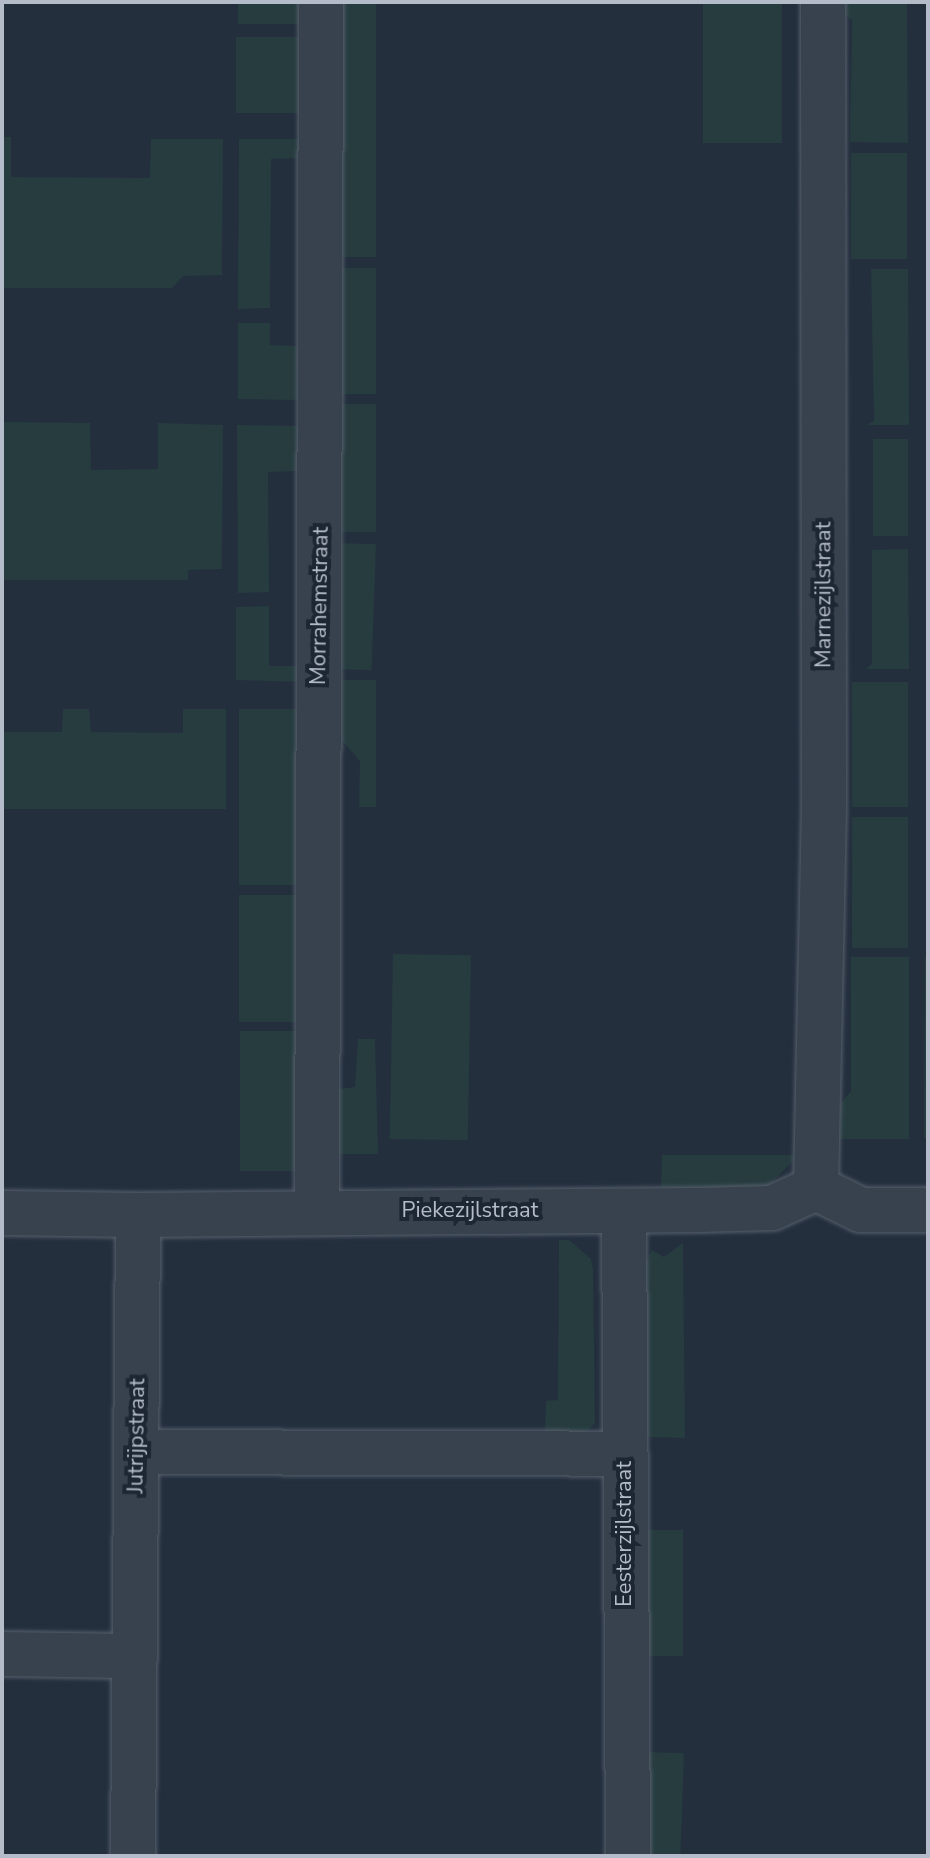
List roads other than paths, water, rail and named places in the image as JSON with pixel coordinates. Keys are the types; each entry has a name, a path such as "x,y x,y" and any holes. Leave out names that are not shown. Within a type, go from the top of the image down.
{"street":[{"name":"Morrahemstraat","path":"317,1211 323,410 321,2"},
{"name":"Marnezijlstraat","path":"816,1188 824,805 823,2"},
{"name":"Piekezijlstraat","path":"2,1213 138,1215 772,1208 816,1188"},
{"path":"816,1188 861,1210 928,1210"},
{"name":"Eesterzijlstraat","path":"624,1211 628,1856"},
{"name":"Jutrijpstraat","path":"133,1856 138,1215"},
{"path":"138,1452 624,1454"},
{"path":"2,1654 134,1656"}]}
